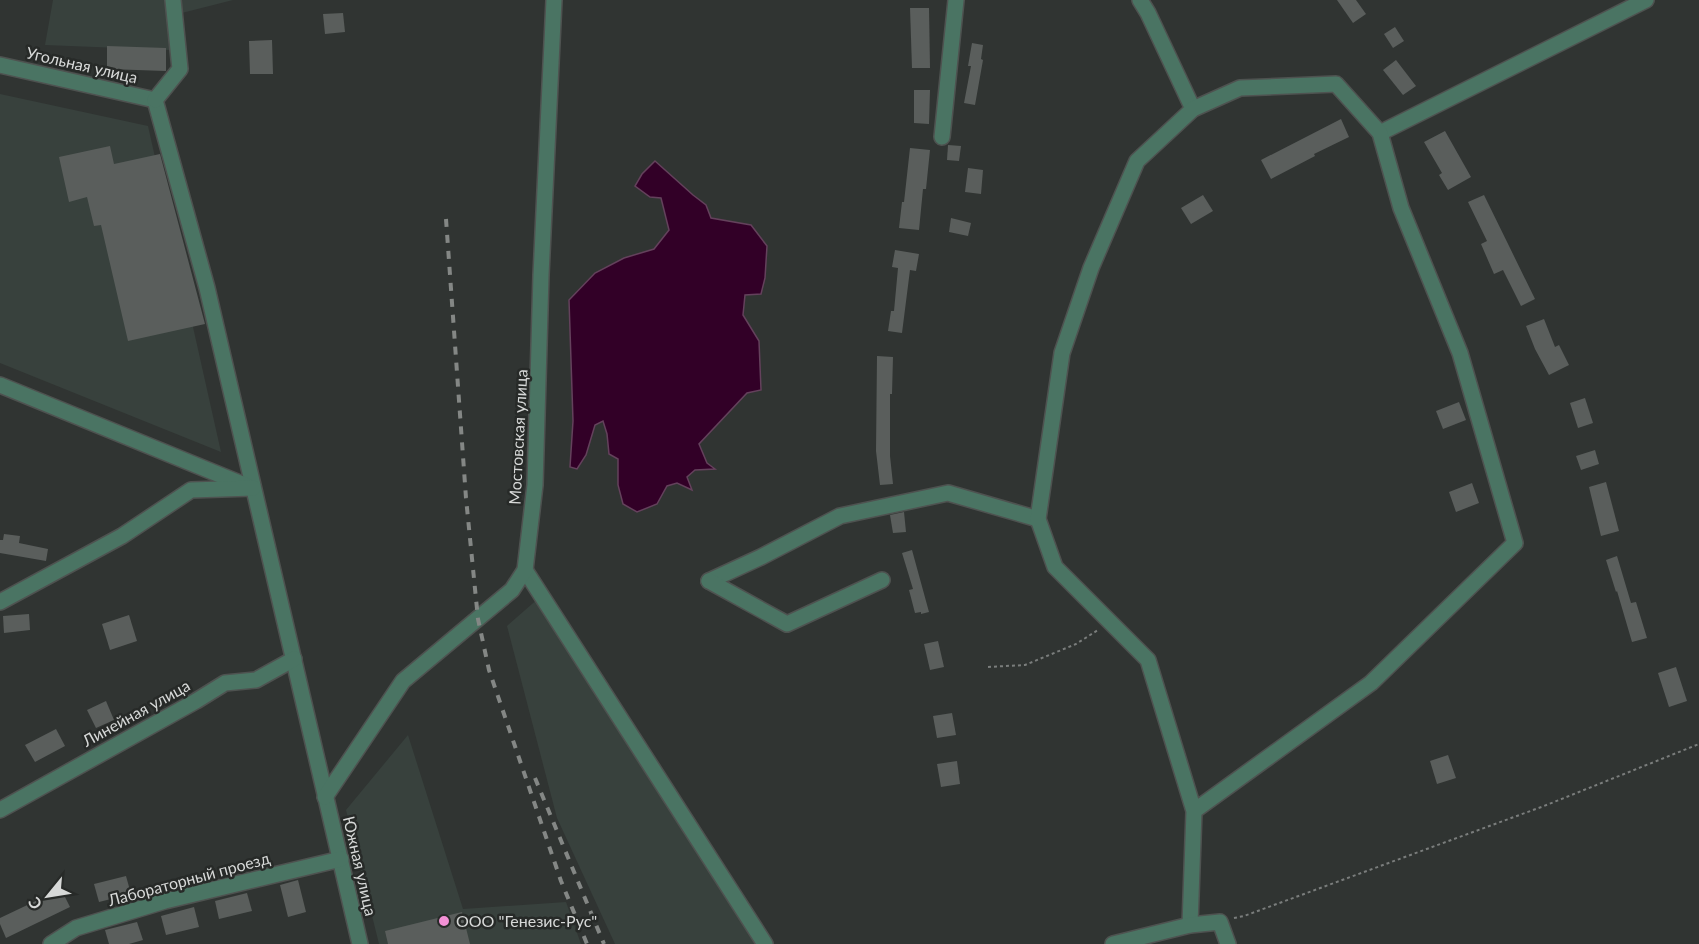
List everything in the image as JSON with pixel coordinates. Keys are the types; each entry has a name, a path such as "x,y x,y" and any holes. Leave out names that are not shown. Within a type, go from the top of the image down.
{"street":[{"path":"155,100 180,69 173,0"},
{"name":"Мостовская улица","path":"325,797 403,681 512,590 525,570 535,486 541,275 554,0"},
{"path":"942,137 956,0"},
{"path":"1140,0 1193,109"},
{"path":"1380,133 1646,0"},
{"name":"Угольная улица","path":"0,65 155,100"},
{"path":"1190,926 1194,811 1148,660 1055,567 1038,519 1062,353 1091,268 1137,160 1193,109 1240,88 1336,84 1380,133 1401,208 1460,353 1515,543 1371,683 1194,811"},
{"name":"Южная улица","path":"155,100 207,288 360,944"},
{"path":"0,385 253,488"},
{"path":"0,602 122,536 192,490 253,488"},
{"path":"882,580 788,624 709,581 840,516 948,494 1038,519"},
{"path":"525,570 765,944"},
{"name":"Линейная улица","path":"0,810 225,683 256,680 294,659"},
{"name":"Лабораторный проезд","path":"51,944 76,928 165,901 341,859"},
{"path":"1113,944 1190,926 1220,922 1228,944"}],"path":[{"path":"988,667 1025,665 1076,644 1110,622"},
{"path":"1220,922 1244,916 1544,806 1699,744"}],"shaded area":[{"path":"53,0 233,0 170,16 170,50 45,45"},
{"path":"0,94 148,126 221,452 0,363"},
{"path":"655,161 706,205 711,218 751,225 767,246 765,278 761,294 745,295 743,315 759,341 761,390 747,393 699,444 707,463 715,469 695,470 687,477 692,490 677,483 667,486 657,504 637,512 623,504 618,485 618,459 609,454 603,421 595,425 586,455 577,469 570,467 573,421 569,300 595,273 624,258 654,249 669,230 661,198 650,197 635,186 642,174"},
{"path":"540,597 755,944 615,944 557,818 507,626"},
{"path":"408,735 463,909 566,902 581,944 379,944 346,810"}],"building":[{"path":"1337,0 1356,0 1366,14 1353,23"},
{"path":"910,8 929,8 930,68 912,68"},
{"path":"343,13 345,32 325,34 323,14"},
{"path":"1395,27 1404,41 1393,48 1384,34"},
{"path":"272,40 273,74 250,74 249,41"},
{"path":"972,43 983,45 981,59 983,60 975,105 964,103 971,66 968,66"},
{"path":"107,46 166,48 166,71 107,69"},
{"path":"1396,60 1416,86 1403,95 1383,70"},
{"path":"914,90 930,90 929,124 914,123"},
{"path":"1341,119 1349,137 1271,179 1261,160"},
{"path":"1445,131 1471,177 1448,190 1439,175 1442,173 1424,142"},
{"path":"948,145 961,146 959,161 947,160"},
{"path":"110,146 114,164 160,154 205,324 128,341 101,225 94,226 87,197 69,202 59,157"},
{"path":"910,148 930,150 919,230 899,228"},
{"path":"968,168 983,170 981,194 965,192"},
{"path":"1203,195 1213,211 1191,224 1181,208"},
{"path":"1484,195 1535,299 1521,306 1503,270 1494,274 1481,244 1487,241 1468,202"},
{"path":"951,218 971,223 968,236 949,232"},
{"path":"895,250 919,254 916,271 910,270 902,333 888,331 891,311 894,311 898,268 892,267"},
{"path":"1544,319 1555,347 1559,345 1569,365 1549,375 1526,326"},
{"path":"877,356 893,357 892,394 890,394 890,456 893,484 880,485 876,451"},
{"path":"1585,398 1593,423 1578,428 1570,403"},
{"path":"1459,402 1466,420 1443,429 1436,411"},
{"path":"1595,450 1599,464 1581,470 1576,456"},
{"path":"1606,482 1619,531 1601,536 1589,487"},
{"path":"1472,483 1479,503 1456,512 1449,492"},
{"path":"904,512 906,532 893,533 890,515"},
{"path":"4,534 20,536 19,543 48,549 46,561 0,553 0,540 3,540"},
{"path":"912,550 929,612 921,614 921,612 915,613 909,590 913,589 902,553"},
{"path":"1617,556 1631,603 1636,602 1647,638 1632,642 1606,560"},
{"path":"29,614 30,630 4,633 3,616"},
{"path":"129,615 137,641 110,650 102,624"},
{"path":"938,641 944,667 930,670 924,644"},
{"path":"1676,667 1687,701 1669,707 1658,673"},
{"path":"106,701 114,720 96,728 87,710"},
{"path":"952,713 956,735 937,738 933,716"},
{"path":"56,729 65,746 35,762 25,745"},
{"path":"1448,755 1456,778 1437,784 1430,761"},
{"path":"957,761 960,784 941,787 937,764"},
{"path":"126,876 131,894 99,902 94,884"},
{"path":"298,880 306,912 288,917 280,885"},
{"path":"61,889 70,907 6,938 0,918"},
{"path":"247,893 252,911 219,919 215,901"},
{"path":"194,907 199,927 166,935 161,916"},
{"name":"ООО \"Генезис-Рус\"","path":"462,912 470,944 388,944 385,931"},
{"path":"137,922 143,940 129,944 109,944 105,930"}],"railway":[{"path":"446,219 466,498 478,619 489,670 561,881 587,944"},
{"path":"535,778 604,944"}],"place":[{"name":"ООО \"Генезис-Рус\"","path":"444,921"}]}
